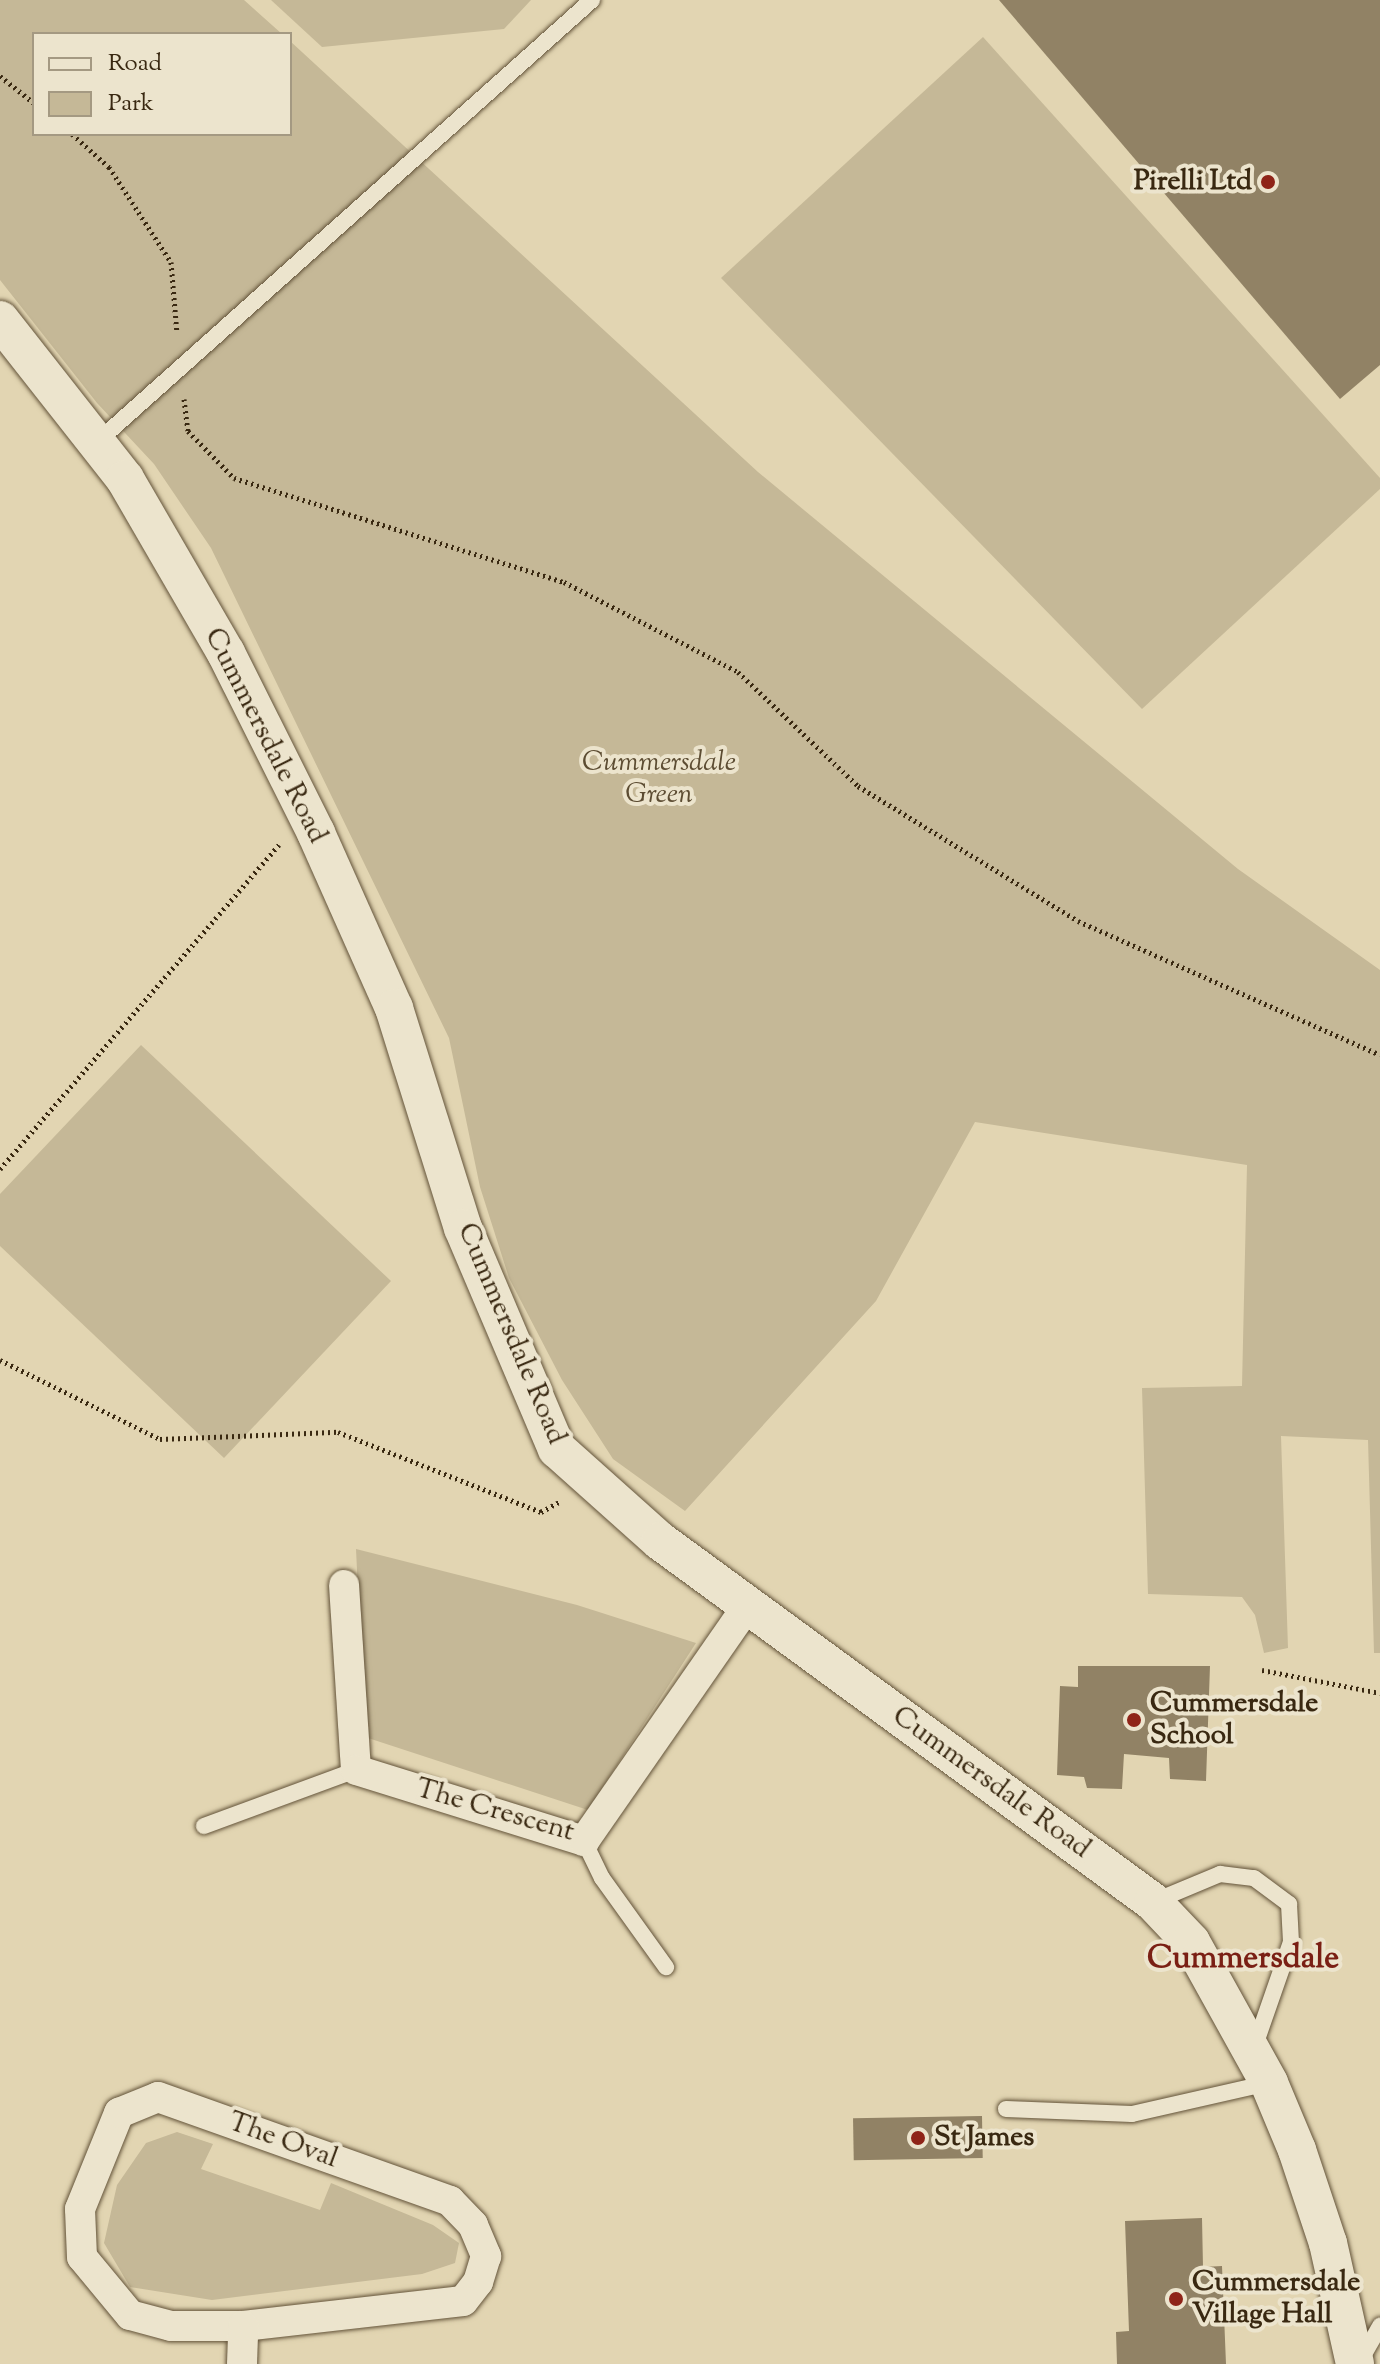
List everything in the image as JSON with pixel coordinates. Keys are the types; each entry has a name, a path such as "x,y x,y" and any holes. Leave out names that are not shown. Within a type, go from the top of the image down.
{"street":[{"name":"Cummersdale Road","path":"0,320 125,479 218,640 306,814 394,1008 463,1228 557,1449 660,1541 1153,1902 1191,1942 1260,2068 1328,2243 1356,2364"},
{"path":"344,1585 356,1770"},
{"name":"The Crescent","path":"356,1770 584,1841 748,1605"},
{"name":"The Oval","path":"158,2097 450,2201 473,2225 486,2256 478,2282 463,2301 243,2326 171,2326 130,2315 82,2257 80,2209 119,2113 158,2097"},
{"path":"242,2364 243,2326"}],"lane":[{"path":"96,443 592,0"},
{"path":"204,1826 356,1770"},
{"path":"584,1841 602,1878 666,1967"},
{"path":"1006,2109 1132,2114 1260,2068 1291,1942 1289,1904 1254,1878 1220,1874 1153,1902"},
{"path":"1356,2364 1380,2326"}],"path":[{"path":"0,76 32,101"},
{"path":"74,136 109,167 171,262 179,369 188,431 234,478 564,582 738,672 858,786 1078,921 1380,1055"},
{"path":"0,1169 306,814"},
{"path":"0,1360 160,1439 338,1432 541,1512 595,1484"},
{"path":"1262,1670 1380,1693"}],"green space":[{"name":"Cummersdale Green","path":"0,0 244,0 280,32 32,32 32,136 292,136 292,43 758,472 1238,869 1380,970 1380,1653 1374,1653 1368,1440 1281,1436 1288,1648 1264,1653 1255,1615 1242,1597 1148,1594 1142,1388 1242,1386 1247,1165 975,1122 876,1301 685,1511 613,1459 562,1380 509,1278 480,1187 449,1038 211,548 154,464 97,403 0,280"},
{"path":"271,0 531,0 504,29 322,47"},
{"path":"983,37 1380,478 1380,489 1142,709 721,278"},
{"path":"141,1045 391,1281 224,1458 0,1246 0,1194"},
{"path":"356,1549 577,1605 696,1643 588,1810 365,1737"},
{"path":"177,2132 213,2144 201,2169 320,2210 331,2183 433,2225 459,2243 455,2263 422,2274 212,2300 130,2287 104,2243 117,2185 146,2143"}],"building":[{"name":"Pirelli Ltd","path":"999,0 1380,0 1380,365 1340,399"},
{"name":"Cummersdale School","path":"1078,1666 1210,1666 1206,1781 1170,1779 1169,1758 1124,1754 1122,1789 1087,1788 1084,1777 1057,1775 1060,1686 1078,1687"},
{"name":"St James","path":"982,2116 983,2158 854,2160 853,2118"},
{"name":"Cummersdale Village Hall","path":"1202,2218 1203,2267 1222,2266 1226,2364 1117,2364 1116,2332 1129,2331 1125,2221"}],"place":[{"name":"Pirelli Ltd","path":"1268,182"},
{"name":"Cummersdale School","path":"1134,1720"},
{"name":"St James","path":"918,2138"},
{"name":"Cummersdale Village Hall","path":"1176,2299"}],"district":[{"name":"Cummersdale","path":"1243,1959"}]}
